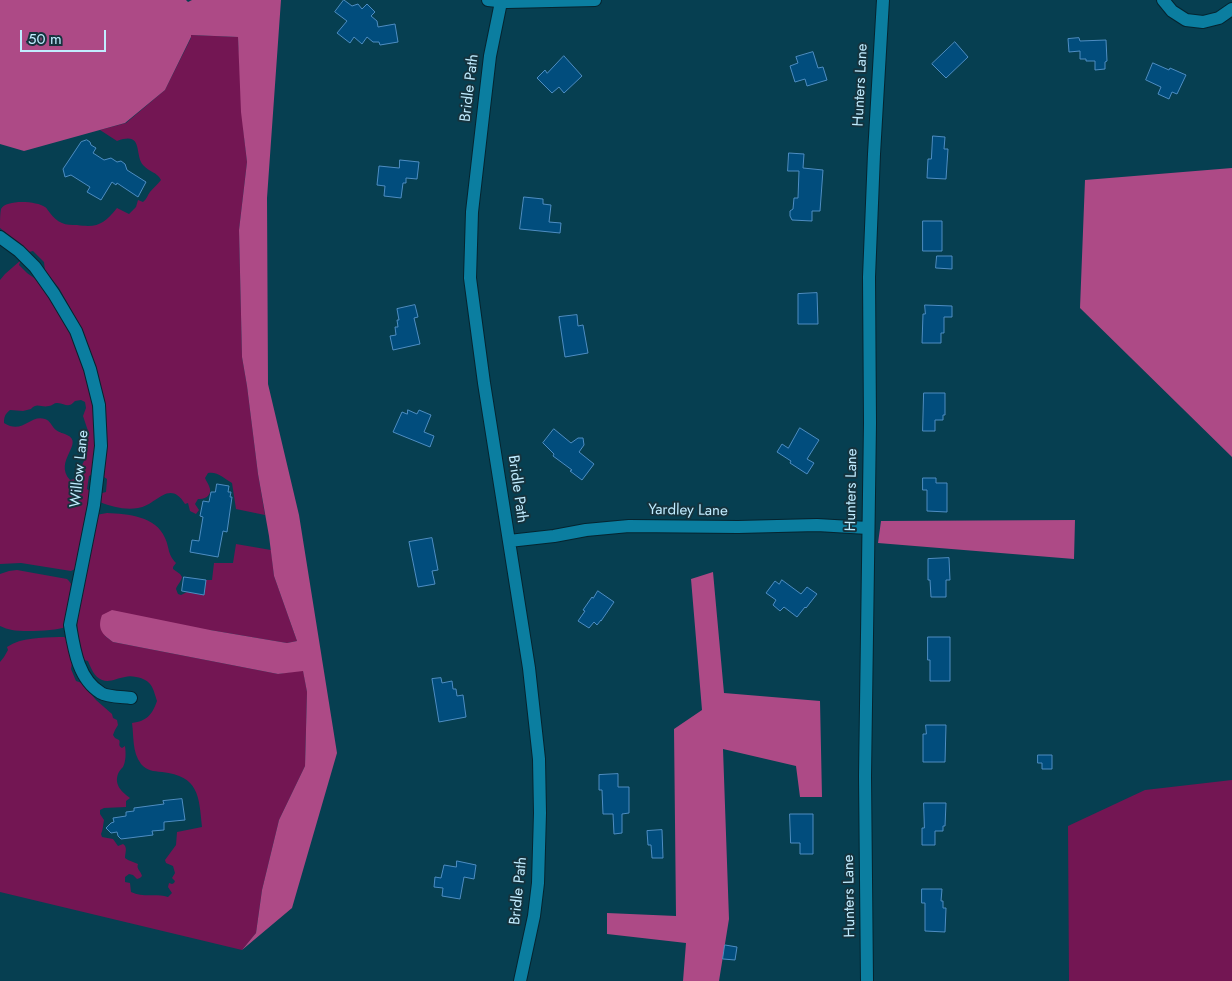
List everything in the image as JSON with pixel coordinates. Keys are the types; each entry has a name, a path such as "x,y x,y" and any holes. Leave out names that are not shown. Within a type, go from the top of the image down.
{"street":[{"path":"488,0 502,2 595,0"},
{"name":"Hunters Lane","path":"867,981 865,832 870,423 869,277 874,145 883,0"},
{"path":"1163,0 1172,11 1186,20 1203,22 1220,18 1232,9"},
{"name":"Bridle Path","path":"502,2 490,56 472,212 469,260 483,374 532,686 540,777 538,883 534,916 520,981"},
{"name":"Willow Lane","path":"0,237 19,251 35,267 54,294 76,331 90,369 99,405 101,446 94,504 70,625 77,661 88,682 102,695 131,698"},
{"name":"Yardley Lane","path":"509,541 629,526 738,527 817,525 868,528"}],"shaded area":[{"path":"0,0 186,0 188,2 192,0 281,0 267,198 268,384 299,515 337,753 292,908 242,950 256,933 262,890 279,820 305,766 307,692 303,671 278,674 113,642 103,634 100,628 102,615 112,610 287,643 297,641 274,576 242,357 239,230 247,162 241,112 238,37 191,35 165,90 125,123 24,151 0,144"},
{"path":"191,35 238,37 247,162 239,230 242,357 265,515 236,509 232,483 218,474 211,473 208,473 205,478 210,492 204,499 198,499 195,504 199,510 196,514 190,511 188,503 185,504 173,493 168,493 138,508 119,508 100,502 102,493 106,492 107,479 104,477 106,413 98,374 83,331 59,288 45,271 44,262 33,251 29,252 0,228 1,209 15,202 29,202 41,205 55,219 64,224 90,226 100,224 117,208 129,214 136,207 138,200 144,201 161,180 143,165 135,141 126,139 117,141 100,130 126,123 165,90"},
{"path":"1232,168 1232,457 1080,308 1085,180"},
{"path":"21,260 19,265 37,280 66,323 83,360 94,409 93,474 89,476 87,489 90,491 75,569 71,571 21,563 0,564 0,280","holes":["81,400 85,402 86,408 83,416 88,436 85,459 78,478 70,480 66,473 66,460 73,443 72,438 56,430 45,419 35,419 16,427 4,423 5,416 10,410 23,411 35,406 51,406 56,403 70,405 75,401"]},
{"path":"107,513 124,514 140,518 155,525 161,531 171,556 176,563 173,569 182,577 176,589 178,594 181,595 187,592 204,595 206,580 212,580 214,563 233,563 236,544 271,550 274,576 297,641 287,643 210,630 105,636 113,642 278,674 303,670 307,692 305,766 279,820 262,890 256,933 242,950 0,892 0,662 8,650 7,647 19,641 64,637 67,639 72,663 71,669 76,681 82,683 96,700 112,714 113,718 117,720 118,725 113,735 119,740 119,745 122,748 125,746 126,754 124,765 118,773 117,782 122,791 130,798 126,801 126,807 104,808 100,810 104,820 101,834 102,837 113,839 118,846 125,845 125,858 138,864 142,876 140,878 137,879 129,874 125,877 125,882 130,883 131,892 140,895 168,897 172,893 168,887 169,883 174,883 175,881 172,878 175,873 173,866 166,863 165,860 176,845 177,832 202,827 198,797 190,783 174,774 148,769 141,764 136,754 132,723 145,719 153,710 157,701 149,682 133,676 111,681 99,679 88,661 84,660 82,654 77,630 78,611 96,515"},
{"path":"1075,520 1074,559 878,543 881,521"},
{"path":"17,570 67,579 69,581 71,584 65,627 23,631 0,626 0,574"},
{"path":"713,572 724,693 820,701 822,797 800,797 796,766 723,749 729,919 719,981 683,981 686,943 607,934 607,913 676,916 674,729 702,710 691,579"},
{"path":"1232,780 1232,981 1069,981 1068,826 1145,790"}],"building":[{"path":"344,0 352,6 358,4 362,9 367,4 375,12 371,16 377,21 378,27 395,24 398,42 380,45 379,42 373,42 367,37 362,44 354,37 350,43 337,33 347,21 335,12"},
{"path":"1079,38 1080,41 1106,40 1107,61 1105,62 1105,69 1095,70 1095,61 1080,59 1080,51 1069,52 1068,39"},
{"path":"955,42 968,57 946,78 932,64"},
{"path":"813,52 818,68 823,67 827,80 807,86 805,79 795,82 790,66 798,63 796,57"},
{"path":"564,56 582,76 564,93 559,87 552,93 537,78 545,70 547,73"},
{"path":"1153,63 1186,75 1177,94 1172,92 1169,99 1158,94 1161,87 1146,80"},
{"path":"933,136 945,137 944,149 948,149 946,179 927,178 928,159 931,159"},
{"path":"87,140 96,148 93,153 104,160 111,158 117,162 121,161 125,164 127,170 146,182 138,197 117,183 116,185 112,182 101,200 87,192 90,187 71,175 65,177 63,169 81,142"},
{"path":"789,153 804,154 803,168 823,170 820,211 812,211 812,221 792,220 790,216 794,198 798,198 799,171 788,171"},
{"path":"400,160 419,162 417,179 406,178 406,183 403,183 401,198 384,196 385,186 377,185 379,166 399,168"},
{"path":"524,197 543,199 543,204 551,205 549,222 561,223 560,233 520,229"},
{"path":"923,221 942,221 942,251 923,251"},
{"path":"937,256 952,256 952,269 936,268"},
{"path":"817,293 818,324 798,324 798,294"},
{"path":"415,305 418,317 414,318 420,344 393,350 390,336 396,335 395,327 398,327 397,320 399,320 397,309"},
{"path":"925,305 952,306 952,317 944,317 944,333 941,333 941,343 922,343"},
{"path":"577,315 578,326 583,325 588,353 565,357 559,317"},
{"path":"924,393 945,393 945,415 943,415 943,420 935,420 935,431 923,431"},
{"path":"408,410 417,414 419,410 431,415 424,432 434,436 430,447 393,432 402,412 407,414"},
{"path":"800,428 819,440 807,459 814,463 807,474 777,452 782,444 788,448"},
{"path":"554,429 571,443 578,438 583,438 584,445 579,452 594,464 582,480 553,456 554,454 543,443"},
{"path":"923,478 936,478 936,483 947,483 947,512 927,511 927,490 923,490"},
{"path":"217,484 229,486 228,492 231,492 230,497 232,497 227,532 223,531 218,557 190,552 192,540 199,541 203,517 200,516 203,501 209,502 211,492 215,492"},
{"path":"432,538 438,570 432,571 435,584 418,587 409,542"},
{"path":"949,558 950,580 946,580 946,597 931,597 930,580 928,580 928,559"},
{"path":"184,577 206,580 204,595 182,591"},
{"path":"782,580 801,594 807,587 817,594 797,617 784,607 780,611 773,605 776,600 766,593 775,581 779,584"},
{"path":"598,591 614,602 601,621 597,625 594,622 589,628 578,621 585,611 583,610"},
{"path":"928,637 950,637 950,681 930,681"},
{"path":"441,678 442,683 452,681 453,689 456,689 457,696 463,695 466,717 439,722 432,679"},
{"path":"926,725 946,725 945,762 923,762 923,734 926,734"},
{"path":"1038,755 1052,755 1052,769 1042,769 1042,763 1038,763"},
{"path":"618,774 618,787 629,787 629,813 622,814 622,833 614,834 613,814 603,814 602,790 599,790 599,775"},
{"path":"182,799 185,820 164,822 164,830 152,831 153,835 121,839 117,832 111,833 106,828 114,822 113,818 126,816 126,812 134,811 134,808 164,804 163,801"},
{"path":"924,803 946,803 945,826 943,826 943,831 935,831 935,845 922,845"},
{"path":"790,814 813,814 813,854 800,854 800,843 791,843"},
{"path":"662,830 663,858 652,858 651,845 648,845 647,831"},
{"path":"457,861 476,865 474,879 464,877 460,899 442,896 443,888 434,887 435,877 441,878 444,865 456,867"},
{"path":"922,889 942,889 941,901 943,901 943,908 946,908 945,932 925,931 925,903 922,903"},
{"path":"725,945 737,947 735,960 723,959"}]}
